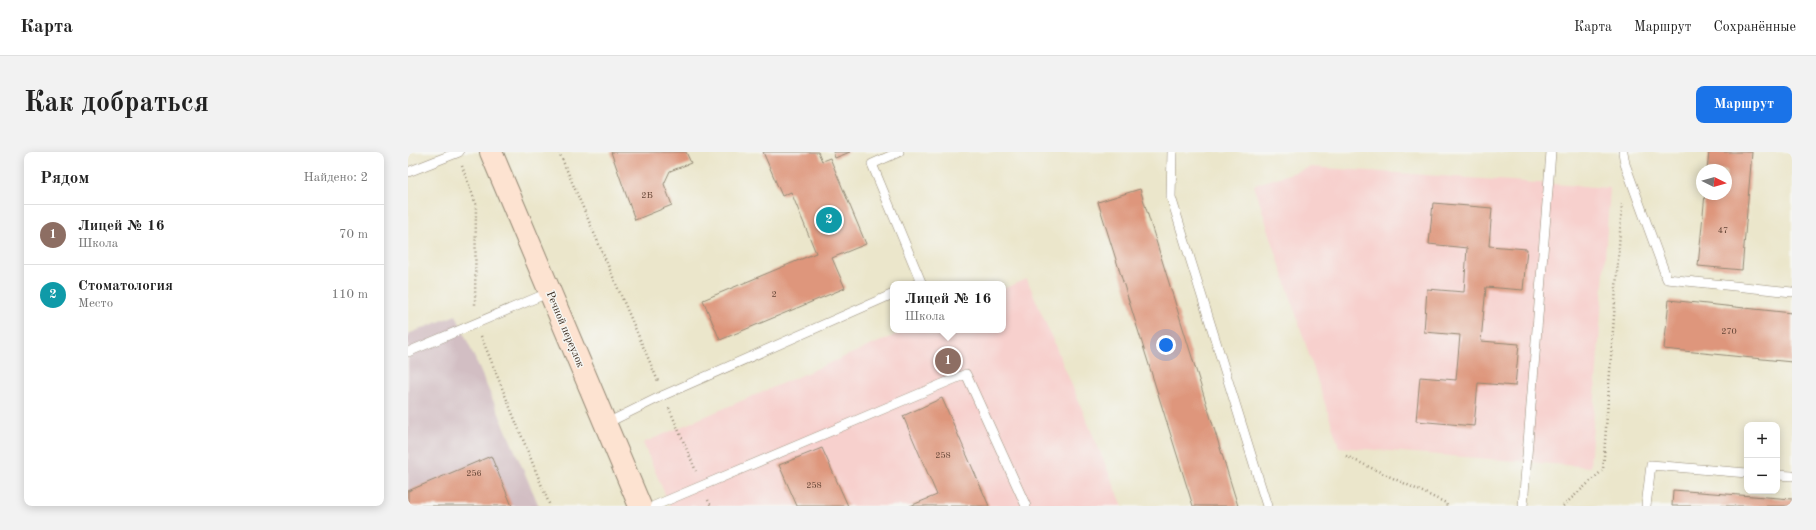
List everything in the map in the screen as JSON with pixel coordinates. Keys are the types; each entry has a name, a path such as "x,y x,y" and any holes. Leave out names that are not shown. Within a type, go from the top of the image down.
{"main road":[{"name":"Речной переулок","path":"492,152 640,506"}],"lane":[{"path":"408,172 459,152"},
{"path":"899,152 872,164 921,281"},
{"path":"1172,152 1171,197 1267,506"},
{"path":"1523,506 1551,152"},
{"path":"1623,152 1625,164 1667,279 1792,292"},
{"path":"408,352 550,292"},
{"path":"605,424 664,395 890,295"},
{"path":"654,506 966,374 1026,506"},
{"path":"1646,506 1651,465 1744,473"},
{"path":"1780,475 1792,476"}],"path":[{"path":"560,152 711,506"},
{"path":"1563,506 1603,470 1622,203"},
{"path":"1346,456 1446,503 1447,506"}],"shaded area":[{"path":"1311,167 1610,188 1590,467 1339,447 1254,185"},
{"path":"1027,279 1123,506 670,506 643,443 900,333 1006,333 1006,288"},
{"path":"456,315 539,506 408,506 408,334"}],"building":[{"path":"611,152 686,152 691,163 670,171 664,184 672,205 635,220"},
{"path":"763,152 818,152 822,161 830,158 866,244 832,258 845,288 720,340 703,300 816,253 791,192 782,196"},
{"path":"833,152 850,152 835,158"},
{"path":"1709,152 1752,152 1742,270 1698,266 1704,200 1732,200 1732,164 1708,164"},
{"path":"1140,189 1238,506 1193,506 1098,202"},
{"path":"1433,203 1492,208 1489,246 1527,249 1523,290 1486,287 1481,341 1519,344 1515,386 1478,383 1474,426 1416,421 1420,377 1456,380 1460,335 1424,332 1427,289 1464,292 1467,248 1429,244"},
{"path":"1669,300 1792,313 1792,362 1664,349"},
{"path":"942,398 989,506 910,506 937,495 903,416"},
{"path":"822,448 848,506 797,506 779,465"},
{"path":"491,456 512,506 408,506 408,491"},
{"path":"1673,490 1792,499 1792,506 1672,506"}],"place":[{"name":"Стоматология","path":"829,220"},
{"name":"Лицей № 16","path":"948,361"}]}
